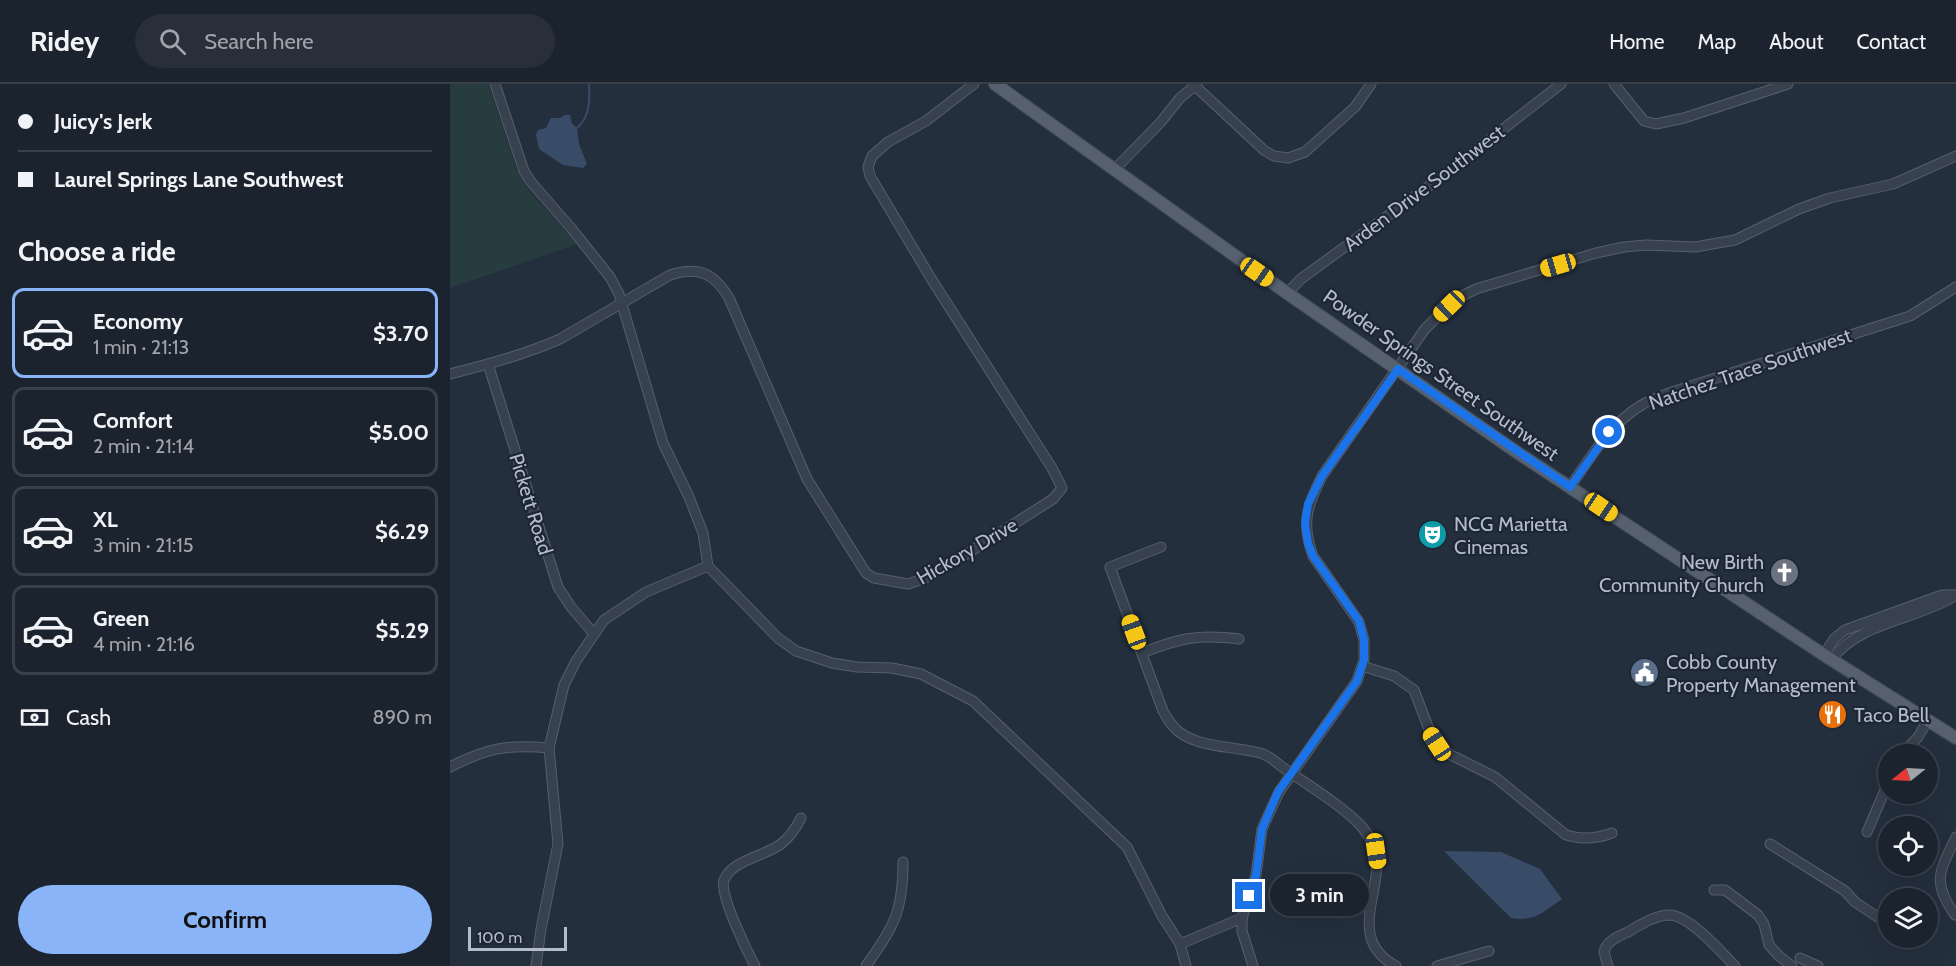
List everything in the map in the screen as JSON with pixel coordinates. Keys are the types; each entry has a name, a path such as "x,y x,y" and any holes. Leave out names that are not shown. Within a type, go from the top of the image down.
{"main road":[{"name":"Powder Springs Street Southwest","path":"995,84 1287,293 1570,487 1828,657 1956,738"}],"street":[{"path":"495,84 524,171 610,277 623,303 663,443 689,497 703,533 708,566 778,638 796,651 832,663 858,667 892,668 921,674 973,701 1127,847 1162,916 1180,944 1186,966"},
{"name":"Hickory Drive","path":"450,374 524,354 560,339 670,275 691,271 710,275 729,298 807,479 866,573 874,578 909,584 923,579 1053,499 1062,488 1052,468 932,280 870,176 868,167 872,156 888,142 926,121 974,84"},
{"name":"Arden Drive Southwest","path":"1287,293 1302,278 1444,176 1561,84"},
{"path":"1614,84 1644,121 1656,124 1684,118 1788,84"},
{"path":"1114,170 1160,123 1180,98 1195,85 1264,151 1274,156 1288,158 1305,152 1355,107 1367,86"},
{"path":"1253,966 1242,931 1242,918 1256,875 1262,829 1278,792 1357,681 1364,660 1364,640 1359,621 1313,556 1308,543 1305,523 1308,504 1322,476 1432,321 1456,299 1476,289 1596,253 1624,247 1646,245 1695,247 1735,240 1799,209 1830,198 1893,184 1956,156"},
{"name":"Natchez Trace Southwest","path":"1570,487 1600,443 1618,422 1642,405 1675,391 1910,316 1956,287"},
{"name":"Pickett Road","path":"488,364 558,587 571,607 594,634"},
{"path":"1161,547 1110,567 1163,711 1173,727 1186,736 1201,742 1263,754 1344,811 1361,826 1376,851 1377,864 1368,923 1370,940 1378,953 1396,966"},
{"path":"536,966 558,844 549,748 564,686 576,662 604,621 646,592 708,566"},
{"path":"1828,657 1862,633 1922,612 1956,595"},
{"path":"1142,653 1169,642 1188,638 1211,635 1239,639"},
{"path":"1362,666 1394,676 1414,690 1437,744 1451,755 1495,777 1566,836 1580,839 1601,837 1611,833"},
{"path":"1911,744 1928,720"},
{"path":"450,766 477,753 511,746 549,748"},
{"path":"1867,832 1879,804"},
{"path":"755,966 724,893 724,880 740,865 783,843 801,818"},
{"path":"1955,915 1943,895 1939,878 1956,837"},
{"path":"1770,844 1845,891 1855,902 1878,917"},
{"path":"866,966 886,937 900,907 903,891 903,862"},
{"path":"1714,890 1725,891 1758,915 1764,924 1769,945 1792,966"},
{"path":"1608,966 1604,952 1608,944 1647,921 1667,915 1680,918 1692,926 1735,966"},
{"path":"1180,944 1242,918"},
{"path":"1437,966 1489,951"},
{"path":"1800,958 1818,966"}],"green space":[{"path":"450,84 488,84 517,171 529,191 577,244 450,288"}],"water":[{"path":"570,115 572,124 577,128 579,144 587,164 583,168 563,165 539,149 536,135 538,130 546,128 551,118 560,118"},
{"path":"1444,851 1501,852 1540,869 1562,899 1533,917 1511,918"}],"waterway":[{"path":"577,128 587,113 589,84"}],"place":[{"name":"NCG Marietta Cinemas","path":"1433,535"},
{"name":"New Birth Community Church","path":"1785,573"},
{"name":"Cobb County Property Management","path":"1645,673"},
{"name":"Taco Bell","path":"1833,715"}],"route":[{"path":"1249,896 1256,875 1262,829 1268,811 1278,792 1357,681 1364,660 1364,640 1359,621 1313,556 1308,543 1305,523 1308,504 1322,476 1398,369 1570,487 1609,432"}]}
